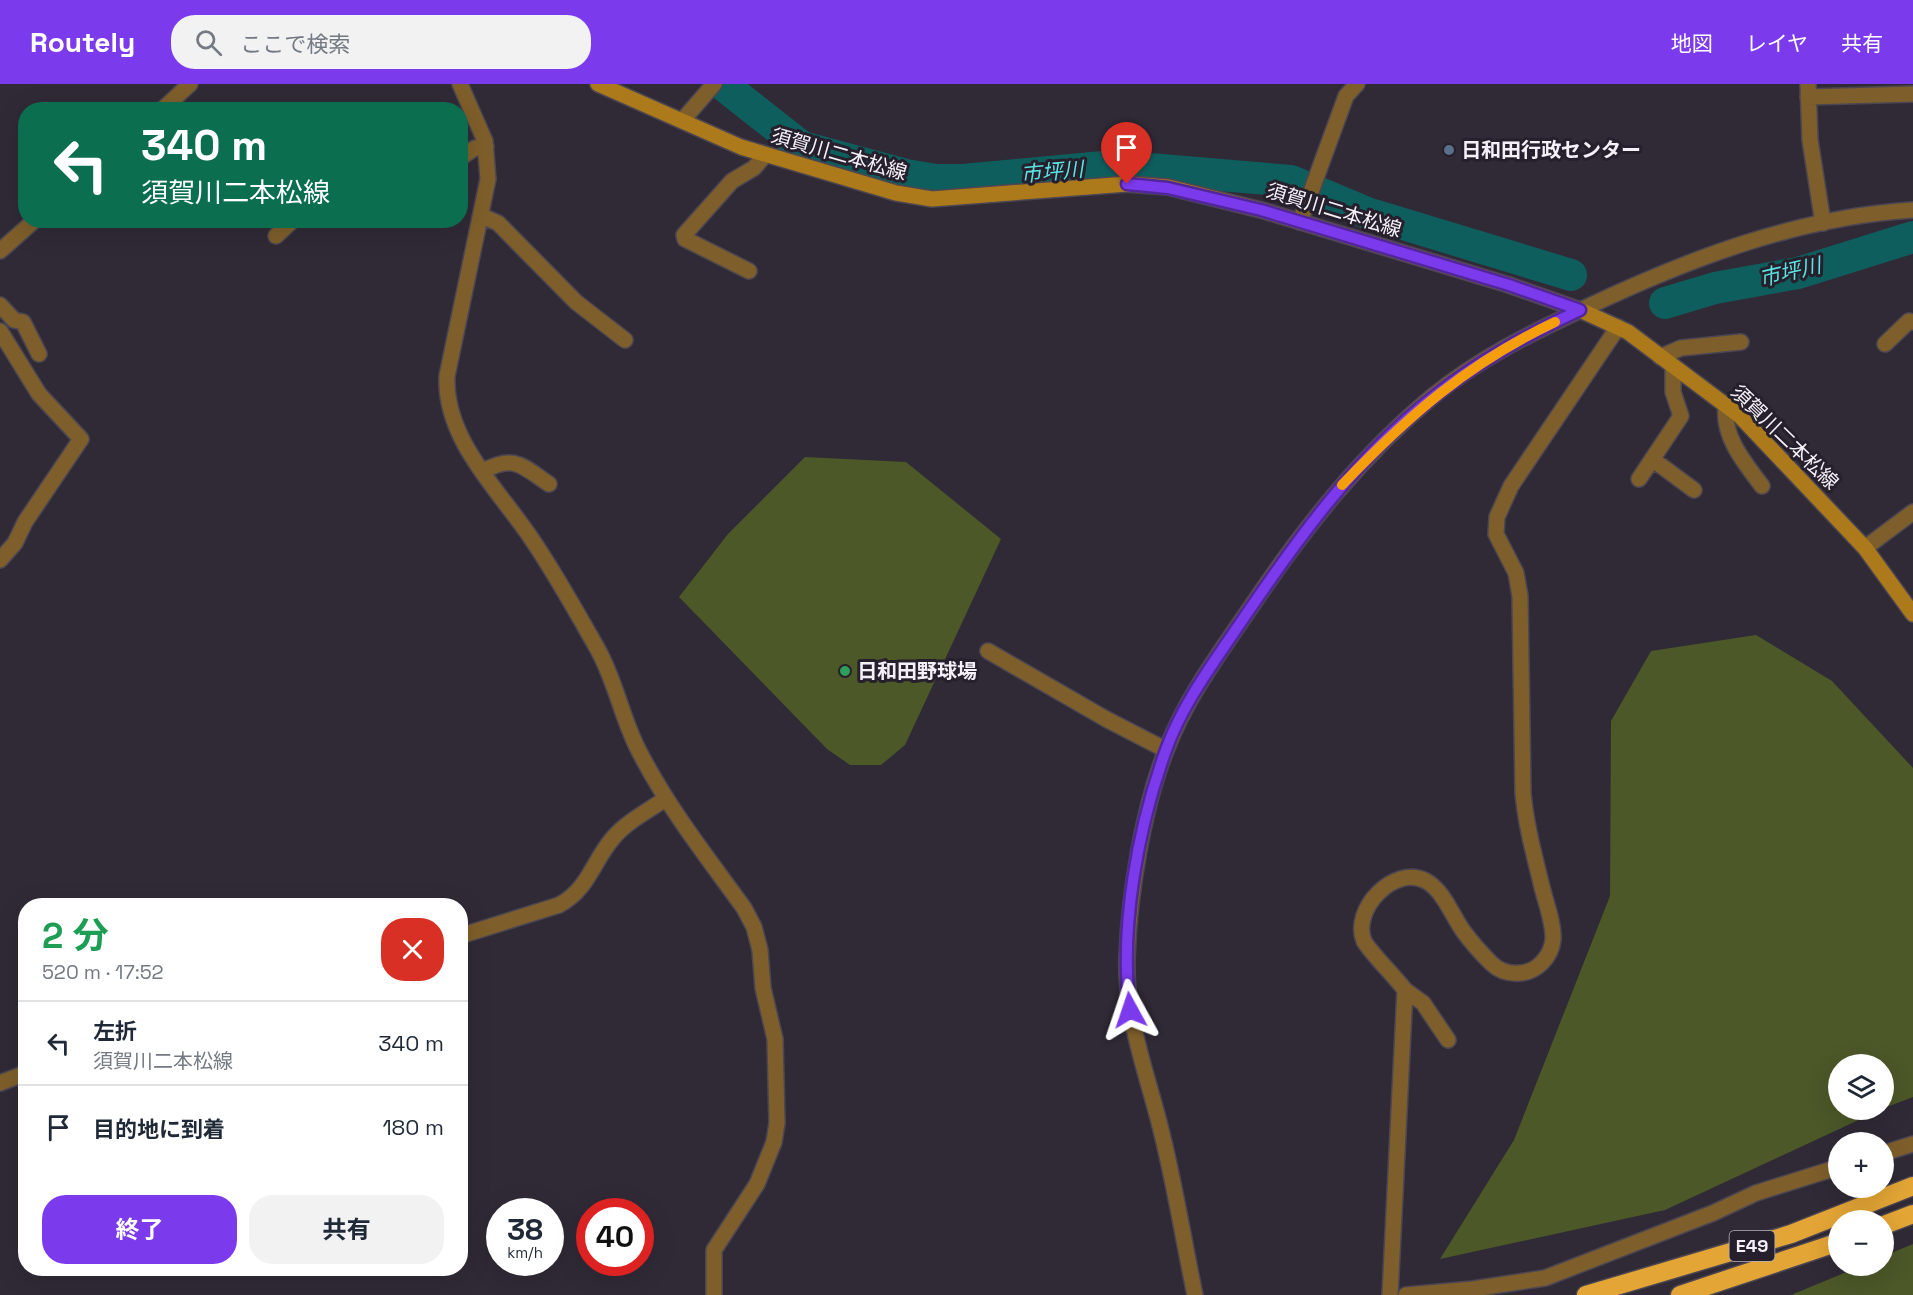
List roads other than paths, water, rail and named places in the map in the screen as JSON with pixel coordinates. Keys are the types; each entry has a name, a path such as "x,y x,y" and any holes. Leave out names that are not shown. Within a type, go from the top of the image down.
{"highway":[{"name":"E49","path":"1586,1295 1791,1234 1913,1186"},
{"path":"1894,1221 1913,1214"},
{"name":"E49","path":"1680,1295 1828,1246"}],"main road":[{"name":"須賀川二本松線","path":"598,84 741,147 915,197 984,196 1127,184 1168,188 1300,222 1509,285 1580,310 1618,327 1726,406 1788,464 1865,548 1913,614"}],"street":[{"path":"171,102 190,84"},
{"path":"460,84 467,102"},
{"path":"682,121 714,84"},
{"path":"1300,222 1346,96 1357,84"},
{"path":"1823,223 1810,140 1808,90 1913,94"},
{"path":"468,103 486,147 489,179 447,388 449,410 456,429 532,540 602,656 638,751 665,799 744,908 754,927 762,964 763,988 775,1039 778,1111 774,1142 757,1184 714,1250 714,1295"},
{"path":"468,153 475,148 486,147"},
{"path":"749,271 693,246 684,235 732,181 754,168 765,155"},
{"path":"1195,1295 1160,1126 1132,1028 1127,958 1131,905 1144,834 1166,750 1198,686 1272,576 1338,488 1400,426 1466,372 1513,342 1653,276 1710,254 1823,223 1869,214 1913,210"},
{"path":"482,216 498,223 576,302 625,340"},
{"path":"0,251 26,228"},
{"path":"276,236 284,228"},
{"path":"0,305 14,320 23,322 39,354"},
{"path":"1885,344 1909,321 1913,322"},
{"path":"1448,1040 1423,1003 1405,990 1364,941 1367,909 1387,884 1403,877 1423,880 1431,884 1465,933 1494,966 1502,970 1521,973 1530,971 1545,960 1551,949 1553,934 1525,817 1520,596 1516,573 1496,534 1497,517 1511,486 1618,327"},
{"path":"0,332 39,394 81,439 25,522 15,543 0,560"},
{"path":"1660,357 1681,348 1741,342"},
{"path":"1639,479 1681,416 1673,392 1673,366"},
{"path":"1726,406 1724,422 1740,456 1762,486"},
{"path":"1652,459 1694,490"},
{"path":"483,471 500,462 515,461 549,484"},
{"path":"1865,548 1913,512"},
{"path":"988,651 1106,719 1166,750"},
{"path":"468,933 570,899 582,888 602,853 617,833 665,799"},
{"path":"1390,1295 1405,990"},
{"path":"0,1083 18,1076"},
{"path":"1894,1150 1913,1144"},
{"path":"1406,1295 1473,1289 1545,1278 1713,1213 1756,1193 1828,1170"}],"waterway":[{"name":"市坪川","path":"722,84 802,147 906,175 936,180 963,180 1114,166 1291,181 1367,213 1571,275"},
{"name":"市坪川","path":"1665,303 1715,288 1798,273 1913,237"}],"place":[{"name":"日和田行政センター","path":"1449,150"},
{"name":"日和田野球場","path":"845,671"}]}
